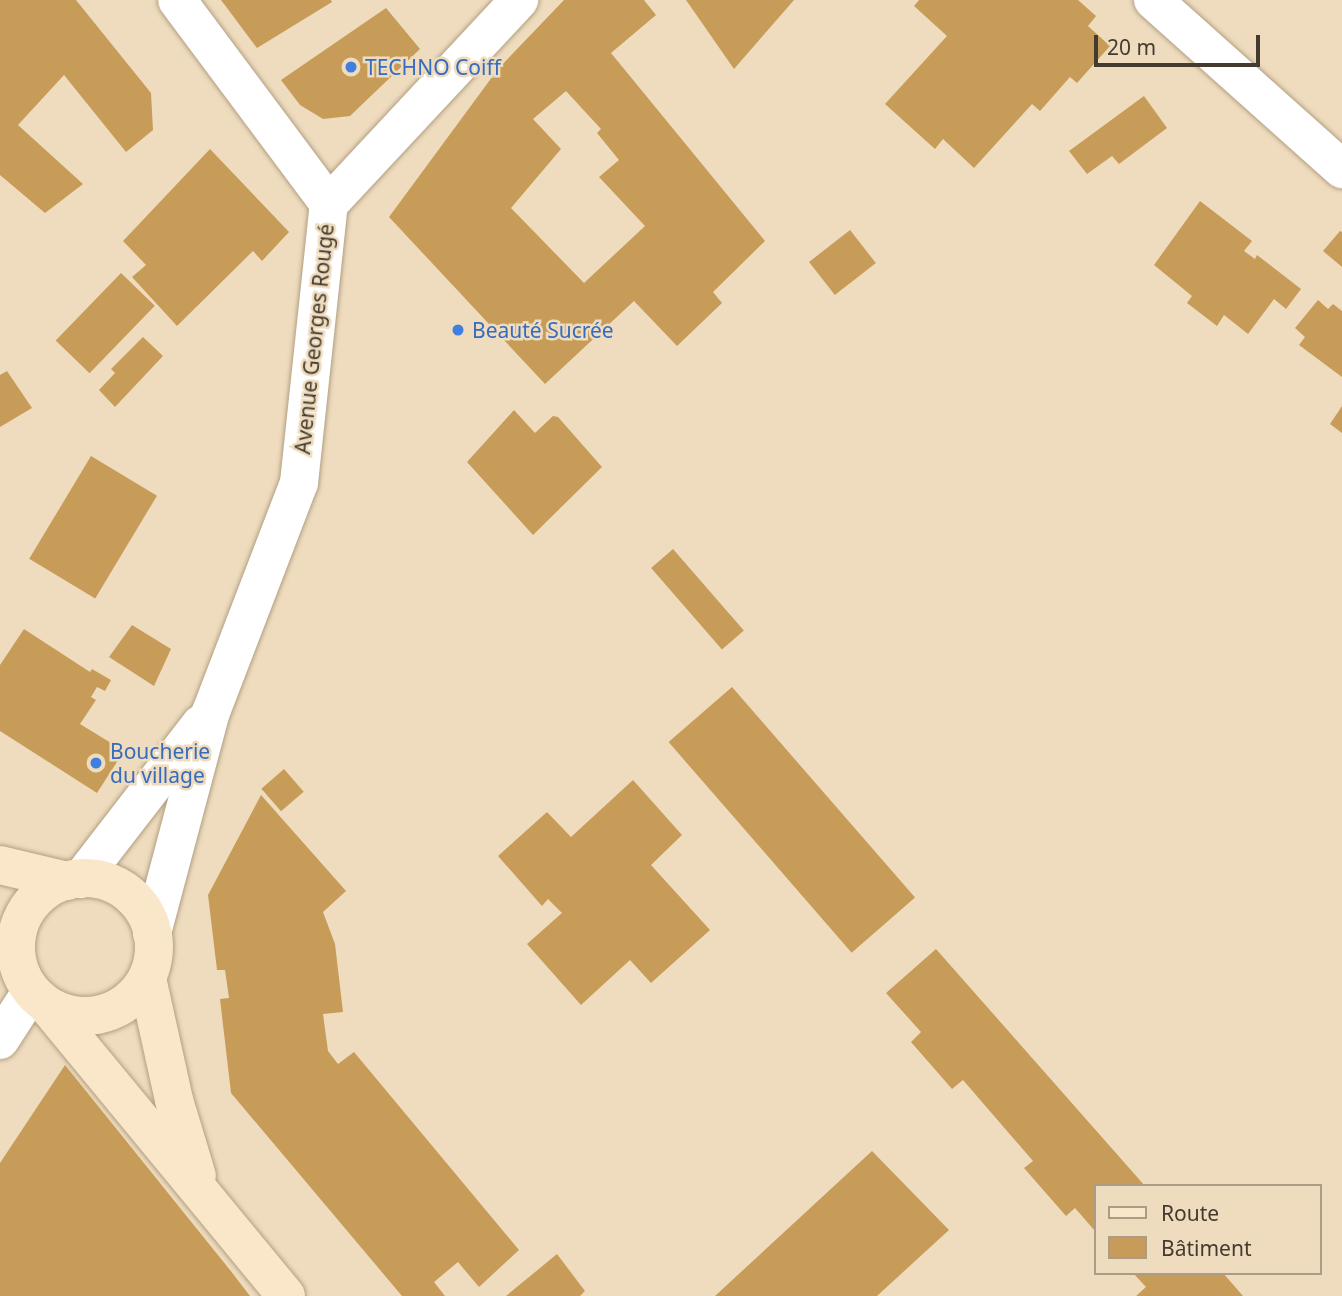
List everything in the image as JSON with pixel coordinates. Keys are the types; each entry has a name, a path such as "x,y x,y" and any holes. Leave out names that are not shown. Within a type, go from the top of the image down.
{"street":[{"name":"Avenue Georges Rougé","path":"152,933 211,712 299,483 329,204 177,0"},
{"path":"329,204 519,0"},
{"path":"1153,0 1342,169"},
{"name":"Avenue Georges Rougé","path":"74,880 211,712"},
{"path":"0,865 74,880 111,883 130,895 144,912 152,933 153,956 147,978 133,997 115,1009 93,1016 69,1015 40,999"},
{"path":"74,880 46,890 29,906 8,942 20,971 40,999 201,1189 286,1296"},
{"path":"147,978 174,1100 201,1189"},
{"path":"0,1040 40,999"}],"building":[{"path":"0,0 76,0 151,93 153,130 126,152 64,75 18,125 83,184 45,213 0,175"},
{"path":"221,0 331,0 332,2 257,48"},
{"path":"564,0 644,0 656,15 611,53 765,241 713,292 722,303 677,346 634,301 545,384 389,217 498,69","holes":["566,91 601,129 597,133 619,160 599,177 645,226 584,283 511,208 561,149 533,119"]},
{"path":"686,0 794,0 734,69"},
{"path":"919,0 1078,0 1096,16 1088,26 1110,46 1077,83 1070,77 1040,111 1032,104 974,168 943,139 935,149 885,104 947,36 914,6"},
{"name":"TECHNO Coiff","path":"386,8 420,49 350,116 323,119 300,105 281,80"},
{"path":"1144,96 1167,128 1119,164 1112,156 1087,174 1069,151"},
{"path":"210,149 289,232 262,261 253,251 177,326 132,277 146,265 123,241"},
{"path":"1200,201 1252,241 1244,251 1255,259 1257,255 1301,289 1286,309 1274,299 1248,334 1224,315 1217,326 1187,303 1192,296 1154,265"},
{"path":"850,230 876,263 835,295 809,262"},
{"path":"1340,231 1342,232 1342,267 1323,251"},
{"path":"121,273 155,306 90,373 56,341"},
{"path":"1318,300 1328,309 1333,304 1342,311 1342,377 1299,345 1305,337 1295,328"},
{"path":"143,337 163,356 115,407 99,390 115,373 111,369"},
{"path":"7,371 32,408 0,427 0,375"},
{"path":"1342,406 1342,433 1330,424"},
{"path":"514,410 535,433 553,416 558,417 602,467 533,535 467,462"},
{"path":"91,456 157,496 95,599 29,559"},
{"path":"673,549 744,631 722,650 651,568"},
{"path":"132,625 171,649 154,686 109,657"},
{"path":"24,629 90,672 92,669 111,680 105,691 97,687 91,697 96,700 80,724 124,751 97,793 0,731 0,665"},
{"path":"732,687 915,898 852,953 669,742"},
{"path":"284,769 304,792 281,811 261,789"},
{"path":"633,780 682,835 651,865 710,930 651,983 630,960 581,1005 527,944 562,913 548,899 542,906 498,856 547,812 571,837"},
{"path":"261,795 346,891 323,912 335,944 343,1012 323,1014 328,1051 338,1064 354,1052 519,1250 479,1287 458,1262 434,1282 445,1296 402,1296 231,1093 220,999 229,998 225,970 217,970 208,895"},
{"path":"936,949 1143,1184 1094,1184 1094,1230 1075,1208 1066,1216 1024,1168 1033,1161 963,1080 952,1089 911,1042 921,1032 886,993"},
{"path":"65,1065 250,1296 0,1296 0,1163"},
{"path":"872,1151 949,1230 877,1296 715,1296"},
{"path":"557,1254 585,1291 580,1296 506,1296"},
{"path":"1135,1275 1225,1275 1243,1296 1136,1296 1146,1287"}],"place":[{"name":"TECHNO Coiff","path":"351,67"},
{"name":"Beauté Sucrée","path":"458,330"},
{"name":"Boucherie du village","path":"96,763"}]}
